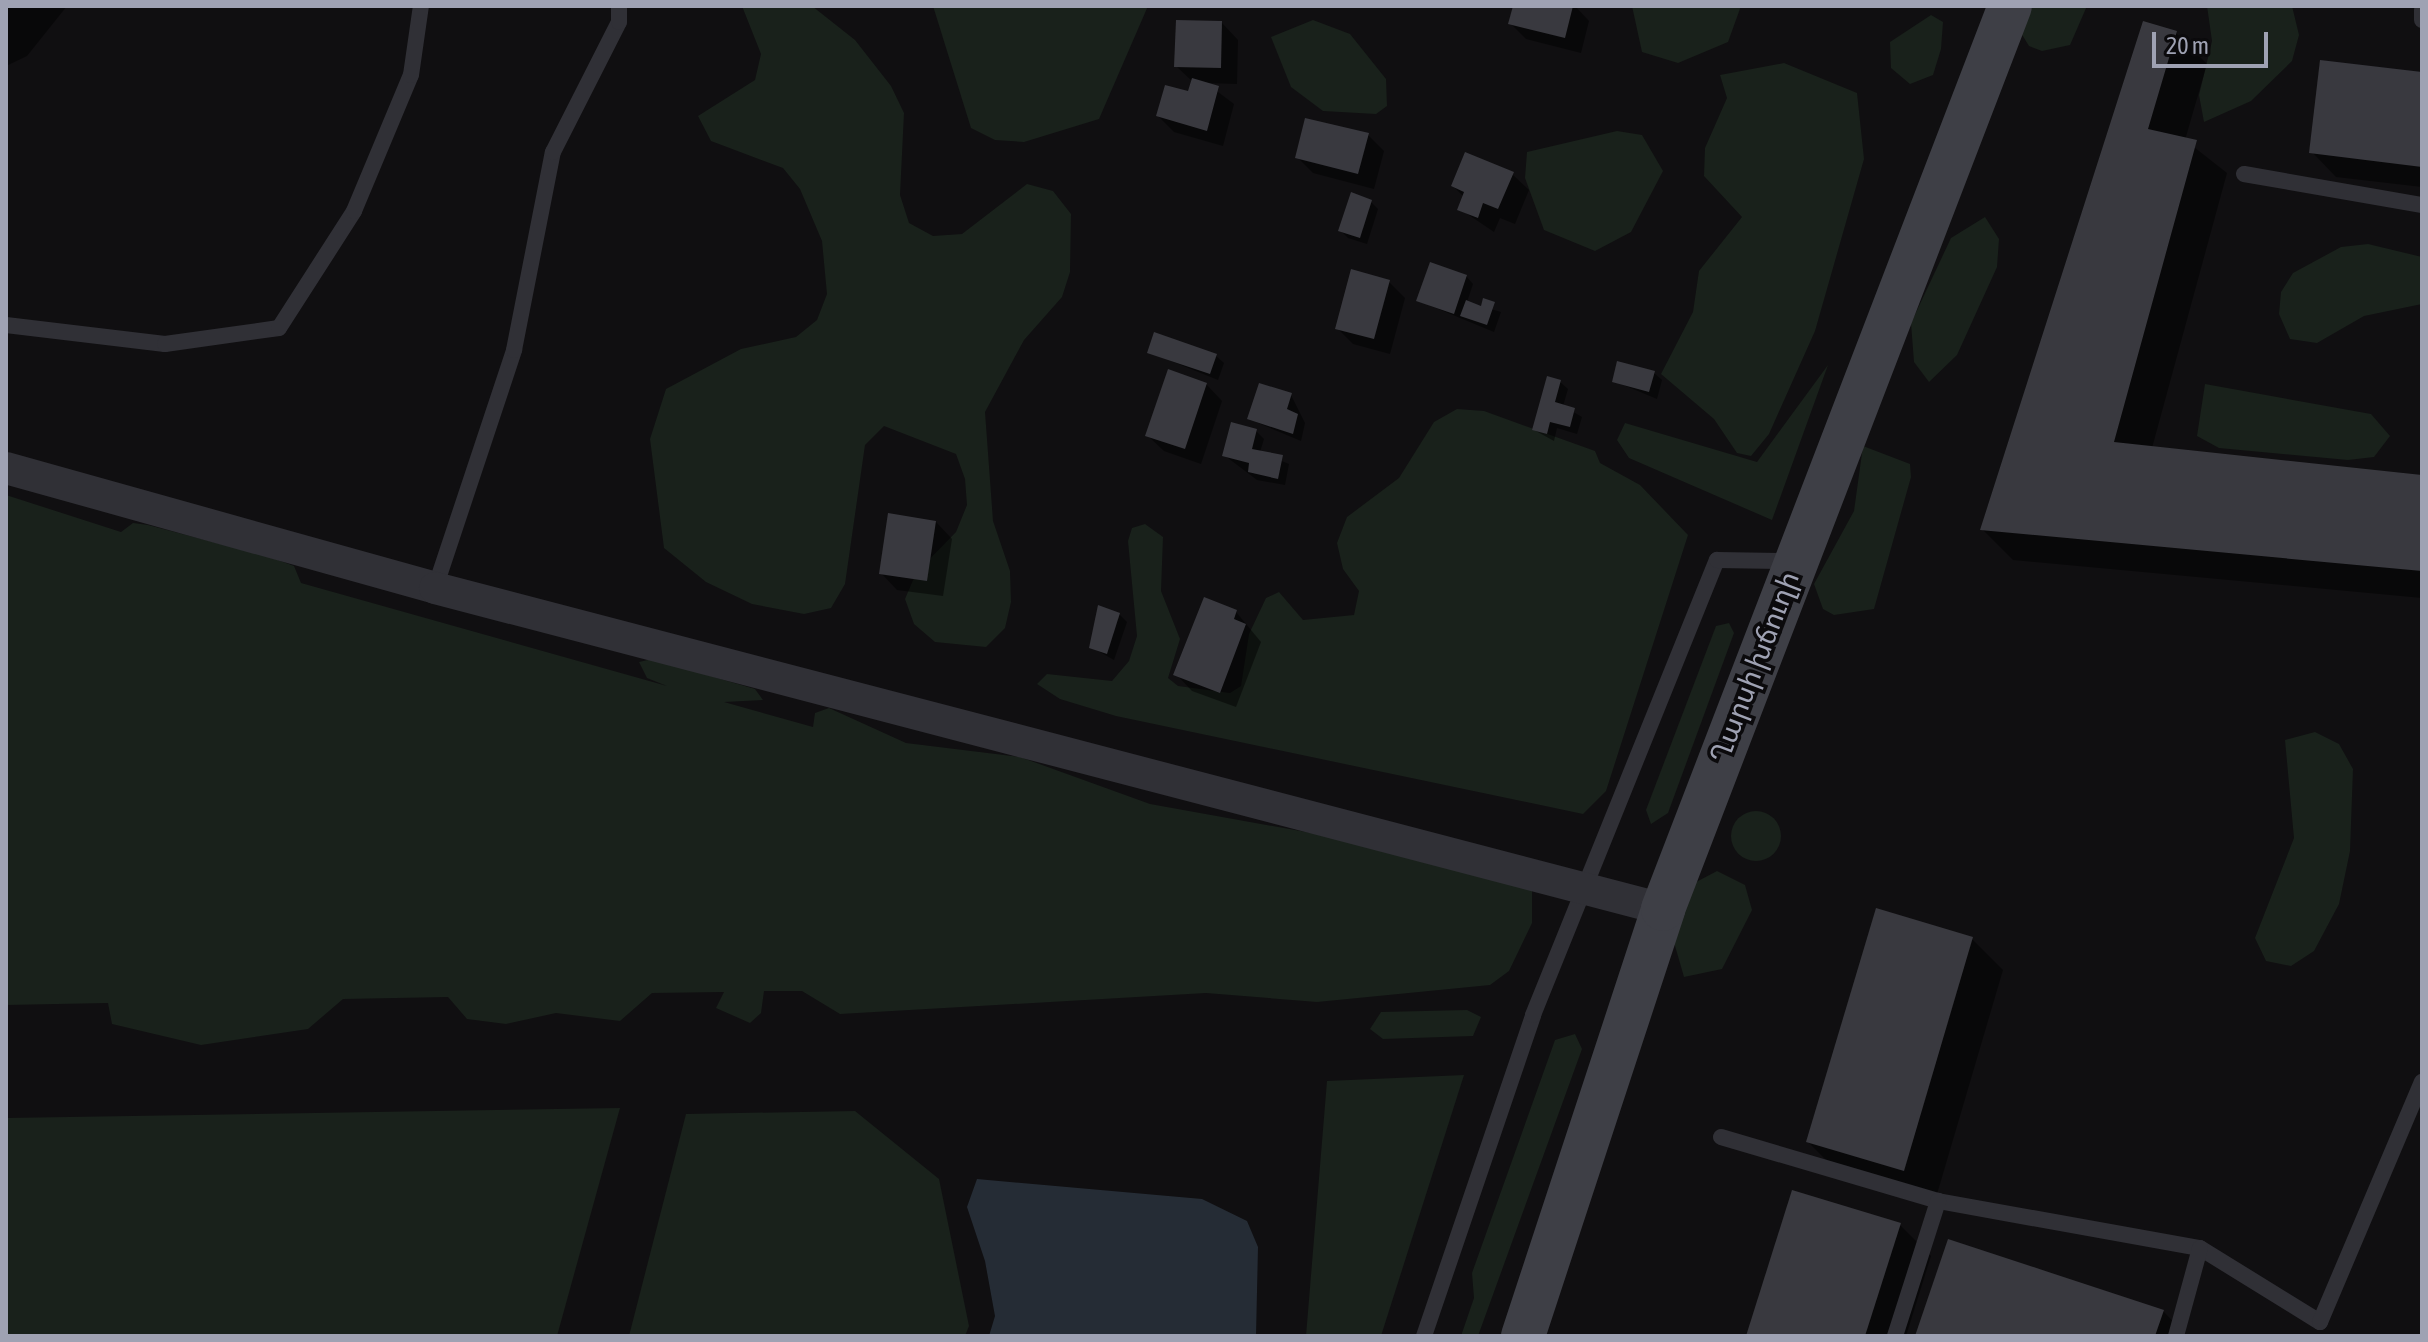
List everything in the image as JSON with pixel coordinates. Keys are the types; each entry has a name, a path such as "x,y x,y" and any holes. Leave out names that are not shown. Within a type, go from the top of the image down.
{"main road":[{"name":"Ղարսի խճուղի","path":"1523,1336 1663,909 1794,561 2010,6"}],"street":[{"path":"6,468 435,588 1663,909"}],"lane":[{"path":"6,325 165,344 279,328 354,211 411,75 421,6"},
{"path":"435,588 514,350 553,152 619,22 619,6"},
{"path":"2422,10 2422,20"},
{"path":"2244,174 2422,205"},
{"path":"1424,1336 1533,1015 1587,889 1717,560 1794,561"},
{"path":"1721,1137 1938,1201 2200,1248 2320,1322 2422,1082"},
{"path":"1895,1336 1938,1201"},
{"path":"2176,1336 2200,1248"}],"shaded area":[{"path":"742,6 812,6 855,40 891,86 904,113 900,195 909,223 933,236 962,234 1027,184 1053,191 1071,214 1070,272 1062,297 1024,340 985,412 993,521 1010,571 1011,602 1005,628 986,647 935,642 914,624 905,599 916,573 956,532 967,505 965,479 956,454 884,426 865,445 845,584 831,608 804,614 752,604 706,582 664,548 650,439 666,389 741,349 796,337 817,320 827,294 822,241 800,189 783,168 711,141 698,116 755,80 761,54"},
{"path":"933,6 1148,6 1099,119 1024,142 995,140 971,128"},
{"path":"1632,6 1741,6 1728,42 1678,63 1642,52"},
{"path":"2018,6 2087,6 2070,45 2042,51 2029,46 2016,25"},
{"path":"2207,6 2292,6 2299,35 2292,61 2251,101 2204,122 2199,95 2212,41"},
{"path":"1931,15 1943,22 1941,49 1933,75 1910,84 1891,68 1890,42"},
{"path":"1313,20 1350,34 1386,79 1387,106 1376,114 1323,111 1291,87 1271,37"},
{"path":"1784,63 1857,93 1864,159 1815,331 1769,434 1751,456 1737,453 1714,419 1661,374 1693,312 1699,271 1742,217 1704,176 1705,148 1727,98 1720,75"},
{"path":"1617,131 1642,135 1663,171 1631,232 1595,251 1544,230 1525,178 1527,152"},
{"path":"1985,217 1999,239 1997,267 1957,355 1929,382 1914,362 1911,323 1951,238"},
{"path":"2368,244 2422,257 2422,304 2364,316 2317,343 2290,339 2279,314 2281,292 2293,273 2341,247"},
{"path":"1828,365 1772,520 1629,458 1617,440 1625,423 1757,462"},
{"path":"2205,384 2371,414 2390,436 2374,457 2348,460 2219,448 2197,436"},
{"path":"1457,409 1484,411 1595,451 1600,463 1640,485 1688,535 1606,791 1583,814 1116,716 1060,699 1037,684 1047,674 1112,681 1129,661 1137,636 1128,541 1132,528 1145,524 1163,537 1161,591 1180,639 1168,678 1178,686 1230,693 1241,686 1249,634 1266,598 1279,592 1303,620 1354,615 1359,591 1343,569 1337,543 1347,517 1399,478 1434,422"},
{"path":"1863,446 1910,464 1911,477 1874,609 1834,615 1823,609 1814,584 1854,511"},
{"path":"6,495 121,532 133,523 148,525 267,556 294,566 301,583 667,686 647,678 639,662 652,659 755,689 763,700 724,702 813,727 815,713 829,708 906,743 1020,757 1150,804 1345,839 1532,884 1532,923 1509,971 1490,985 1317,1002 1206,993 840,1014 802,991 764,991 761,1013 750,1023 716,1008 724,992 652,993 620,1021 556,1013 506,1024 467,1019 448,997 343,999 308,1029 201,1045 112,1024 108,1003 6,1005"},
{"path":"1729,623 1734,633 1668,813 1651,824 1646,810 1716,626"},
{"path":"2315,732 2339,744 2353,769 2350,851 2339,904 2314,951 2291,966 2266,961 2255,938 2294,838 2285,740"},
{"path":"1756,811 1774,818 1781,836 1774,854 1756,861 1738,854 1731,836 1738,818"},
{"path":"1717,871 1745,885 1752,910 1722,969 1684,977 1669,925 1683,889"},
{"path":"1467,1010 1481,1017 1473,1036 1383,1039 1370,1029 1381,1012"},
{"path":"1575,1034 1582,1049 1478,1336 1461,1336 1474,1298 1472,1273 1555,1040"},
{"path":"1464,1075 1381,1336 1306,1336 1327,1081"},
{"path":"620,1108 557,1336 6,1336 6,1118"},
{"path":"855,1111 939,1179 969,1326 965,1336 629,1336 686,1114"},
{"path":"977,1179 1202,1199 1247,1221 1258,1247 1256,1336 989,1336 995,1316 985,1261 967,1207"}],"building":[{"path":"1513,6 1573,6 1565,38 1508,24"},
{"path":"1176,20 1222,21 1221,68 1174,67"},
{"path":"2143,21 2177,31 2148,129 2197,140 2114,442 2422,475 2422,571 1980,530"},
{"path":"2320,60 2422,72 2422,167 2309,153"},
{"path":"1192,78 1219,86 1207,131 1156,116 1165,85 1188,91"},
{"path":"1305,118 1369,133 1358,174 1295,158"},
{"path":"1465,152 1514,172 1498,209 1483,203 1478,218 1457,210 1464,192 1451,186"},
{"path":"1351,192 1372,200 1360,238 1338,231"},
{"path":"1430,262 1467,275 1454,314 1416,301"},
{"path":"1351,269 1390,280 1374,339 1335,329"},
{"path":"1483,298 1495,302 1487,325 1460,316 1466,300 1481,306"},
{"path":"1154,332 1217,354 1210,374 1147,353"},
{"path":"1617,361 1655,371 1649,392 1612,382"},
{"path":"1168,369 1207,383 1185,449 1145,436"},
{"path":"1547,376 1561,380 1555,402 1575,408 1570,427 1550,422 1547,434 1532,430"},
{"path":"1259,383 1292,393 1287,409 1298,414 1293,434 1247,419"},
{"path":"1231,422 1257,429 1252,449 1283,455 1278,479 1248,472 1249,463 1222,456"},
{"path":"888,513 936,521 927,581 879,574"},
{"path":"1204,597 1237,610 1234,619 1246,624 1220,693 1173,675"},
{"path":"1098,605 1120,613 1107,654 1089,648"},
{"path":"1876,908 1973,937 1904,1171 1806,1142"},
{"path":"1792,1190 1901,1223 1865,1336 1746,1336"},
{"path":"1948,1239 2164,1310 2155,1336 1915,1336"}]}
